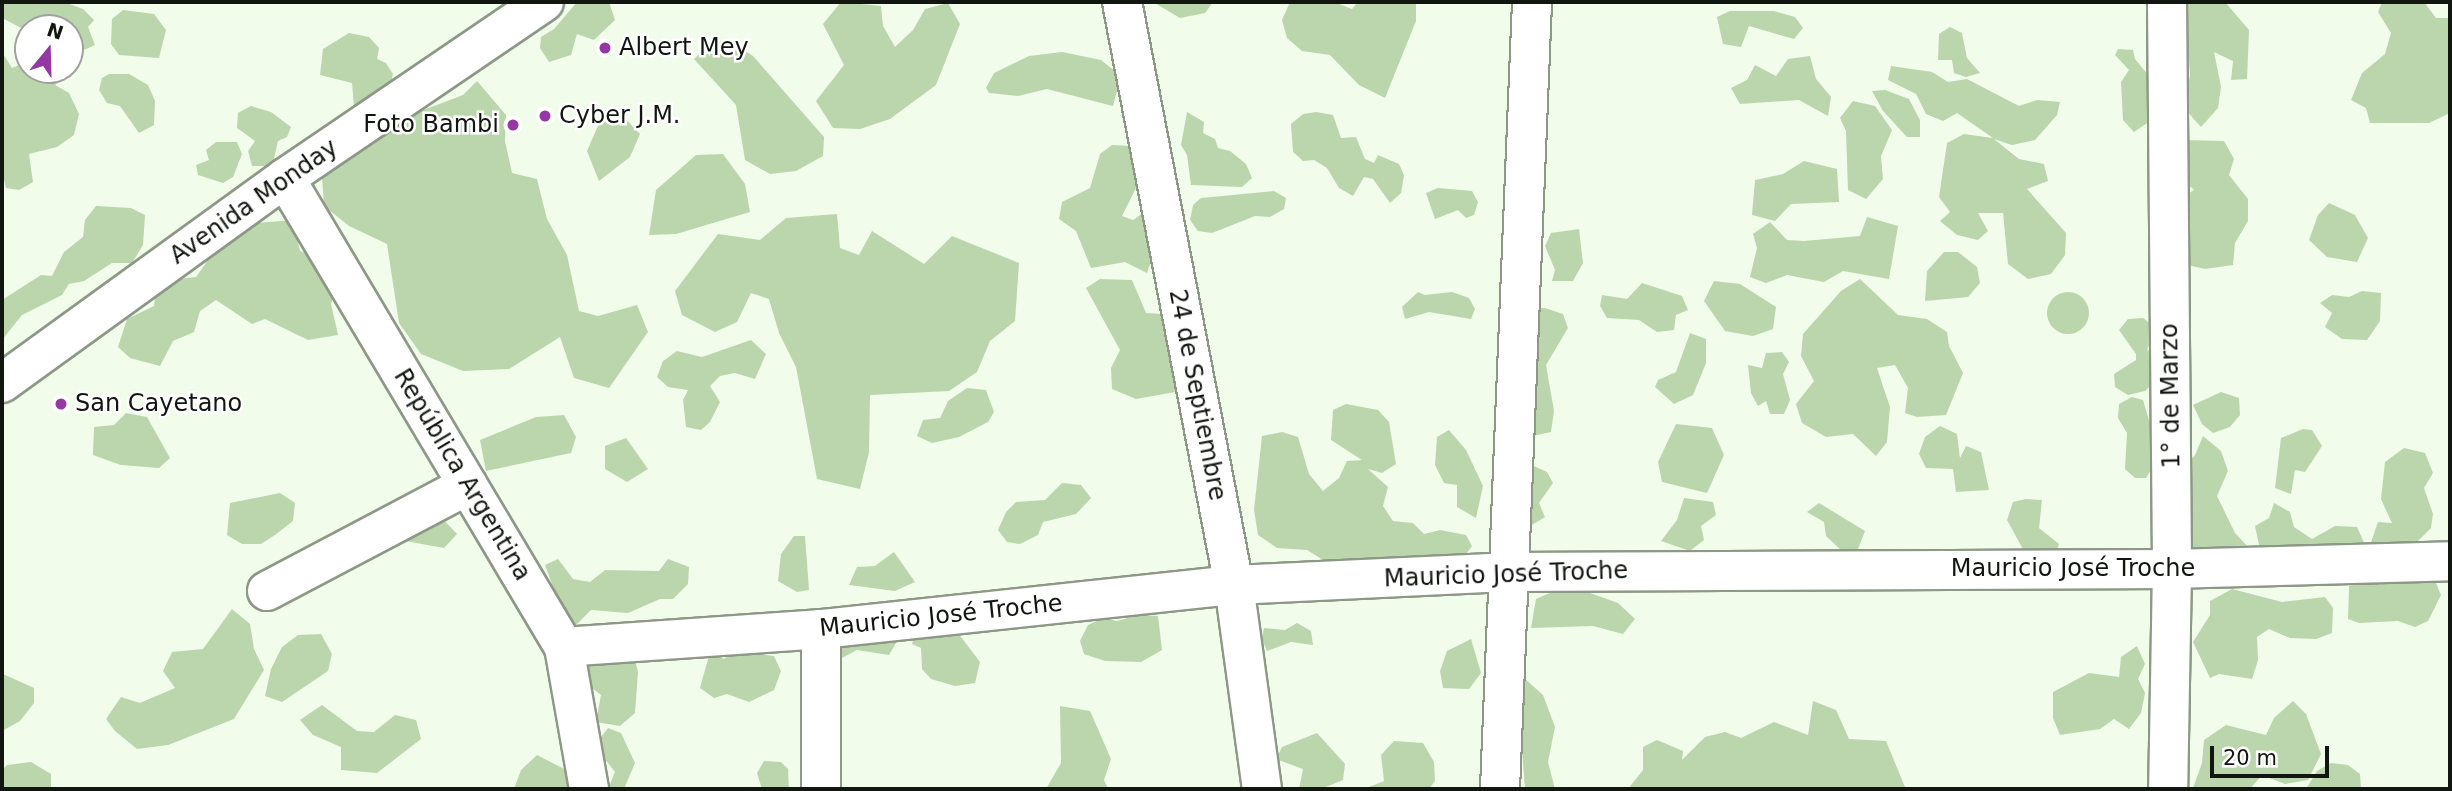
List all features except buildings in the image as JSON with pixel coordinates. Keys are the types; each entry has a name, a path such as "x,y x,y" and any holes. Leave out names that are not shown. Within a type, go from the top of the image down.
{"street":[{"name":"Avenida Monday","path":"2,383 285,178 544,2"},
{"name":"24 de Septiembre","path":"1122,2 1234,586 1262,789"},
{"path":"1500,789 1532,2"},
{"name":"1° de Marzo","path":"2167,2 2172,569 2168,789"},
{"name":"República Argentina","path":"285,178 564,648 589,789"},
{"path":"267,591 468,485"},
{"name":"Mauricio José Troche","path":"564,648 821,629 1234,586 1507,572 2172,569 2450,561"},
{"path":"821,629 821,789"}],"green space":[{"path":"2,2 64,2 83,9 94,20 88,27 95,45 84,50 84,14 14,14 14,24 4,19 2,22"},
{"path":"64,2 108,2 108,4"},
{"path":"577,2 609,2 615,20 594,40 577,34 571,55 549,62 540,48 541,37 554,29"},
{"path":"841,2 881,6 883,26 895,47 913,30 925,9 948,3 960,24 936,85 890,119 860,129 833,128 816,101 844,65 823,24"},
{"path":"1153,2 1213,2 1205,13 1180,18"},
{"path":"1290,2 1334,2 1352,9 1358,2 1416,2 1416,21 1385,98 1359,85 1330,55 1302,51 1287,38 1282,20"},
{"path":"2181,2 2225,2 2249,30 2247,79 2231,80 2233,61 2214,52 2221,87 2218,108 2201,127 2184,108 2190,75 2188,45 2174,26"},
{"path":"2382,2 2424,2 2436,18 2450,18 2450,113 2429,123 2370,123 2366,108 2351,100 2362,73 2385,54 2391,33 2378,12"},
{"path":"123,10 154,14 166,30 159,58 119,55 111,44 112,19"},
{"path":"1730,11 1774,11 1795,17 1803,28 1794,39 1749,26 1741,47 1723,44 1717,17"},
{"path":"1950,27 1962,33 1967,58 1980,73 1966,77 1954,73 1952,60 1938,60 1939,34"},
{"path":"349,33 369,37 379,48 377,59 386,63 393,74 390,86 365,116 354,107 352,83 320,75 323,49"},
{"path":"713,41 731,42 753,56 824,137 823,156 796,171 770,174 745,160 736,105 694,59"},
{"path":"2118,49 2133,50 2135,59 2158,87 2156,117 2134,132 2123,120 2121,82 2129,70 2115,55"},
{"path":"2,52 12,68 14,67 14,84 56,84 69,93 79,114 74,135 57,147 29,154 33,182 19,190 6,188 2,171"},
{"path":"1062,52 1101,60 1121,76 1113,106 1047,89 1018,96 989,93 986,88 994,73 1029,56"},
{"path":"1810,56 1816,79 1831,97 1828,116 1799,100 1740,104 1731,88 1747,80 1755,65 1776,76 1788,59"},
{"path":"1891,66 1932,72 1948,82 1967,79 2019,106 2037,100 2060,102 2057,115 2035,140 2012,145 1994,139 2019,159 2044,164 2048,181 2027,189 2066,233 2065,255 2051,274 2028,279 2008,264 2003,213 1978,213 1988,231 1978,240 1957,235 1940,221 1950,212 1939,197 1947,143 1964,134 1993,138 1957,113 1943,121 1926,114 1916,94 1888,80"},
{"path":"109,74 129,74 148,85 155,101 154,125 139,133 120,106 107,103 99,90 102,78"},
{"path":"477,81 506,115 505,141 512,173 537,179 547,219 567,255 579,311 598,316 637,305 648,332 609,388 574,378 560,337 509,369 463,371 421,354 399,323 387,244 349,226 324,206 322,177 405,117 463,95"},
{"path":"1885,90 1909,99 1920,120 1920,137 1907,137 1883,111 1872,91"},
{"path":"1853,101 1875,106 1892,130 1881,156 1883,179 1866,199 1848,190 1846,131 1840,118"},
{"path":"251,106 271,112 291,127 287,137 278,141 274,159 265,166 252,166 248,151 255,141 237,128 238,113"},
{"path":"605,110 620,113 640,134 630,157 599,181 587,151"},
{"path":"1187,112 1204,122 1203,133 1215,139 1218,148 1230,151 1246,164 1252,178 1242,187 1191,185 1187,155 1181,145"},
{"path":"1316,112 1333,115 1341,138 1356,137 1365,159 1374,163 1378,155 1399,164 1404,175 1401,193 1390,203 1373,179 1364,177 1353,196 1339,188 1327,168 1314,160 1303,161 1293,152 1291,124 1303,114"},
{"path":"2182,140 2224,141 2234,159 2229,175 2248,199 2248,221 2235,243 2233,265 2205,269 2179,263 2169,206 2194,190 2177,174"},
{"path":"216,142 237,142 242,154 233,177 223,183 198,175 196,165 209,160 206,150"},
{"path":"1112,145 1131,146 1138,184 1122,216 1133,220 1146,211 1152,258 1147,273 1125,262 1091,268 1076,231 1059,219 1062,202 1090,188 1100,154"},
{"path":"723,154 745,184 750,212 676,234 649,235 656,190 696,155"},
{"path":"1804,161 1837,169 1839,202 1791,204 1775,221 1752,215 1755,180 1783,174"},
{"path":"1438,188 1472,191 1478,202 1474,215 1466,218 1458,210 1435,219 1426,193"},
{"path":"1274,191 1286,198 1284,209 1270,217 1255,216 1212,233 1198,231 1190,220 1193,205 1201,198"},
{"path":"2329,203 2355,215 2368,238 2357,262 2327,257 2309,240 2318,215"},
{"path":"96,206 131,208 145,215 143,245 132,263 112,263 84,281 69,284 62,295 22,315 2,340 2,300 41,275 52,276 64,252 83,237 85,220"},
{"path":"837,214 840,248 859,255 872,231 924,264 952,236 1019,263 1015,321 990,341 977,372 949,391 870,395 869,452 860,489 817,479 796,367 779,333 769,299 751,293 737,322 715,332 682,315 675,291 718,234 760,240 786,218"},
{"path":"1867,217 1898,226 1889,279 1843,271 1824,282 1787,275 1766,283 1750,277 1757,248 1753,234 1770,222 1787,240 1804,241 1860,236"},
{"path":"293,220 300,251 313,255 336,289 331,304 338,335 308,340 265,319 252,324 216,300 200,311 194,332 173,341 160,366 130,358 118,347 127,319 154,306 156,290 178,279 196,277 221,242 257,223"},
{"path":"1579,229 1583,263 1573,281 1552,281 1555,270 1545,246 1551,233"},
{"path":"1944,252 1958,252 1977,267 1980,283 1968,297 1925,301 1927,271"},
{"path":"1100,279 1132,280 1146,313 1162,314 1172,328 1179,368 1175,392 1136,399 1112,389 1111,368 1120,350 1086,288"},
{"path":"1860,279 1898,315 1927,319 1947,332 1949,346 1963,373 1946,415 1917,417 1905,413 1908,388 1895,365 1877,368 1890,407 1887,442 1876,456 1853,434 1826,437 1802,423 1796,404 1814,381 1801,356 1803,334 1841,291"},
{"path":"1714,281 1740,284 1776,307 1773,329 1753,336 1725,331 1704,301"},
{"path":"1642,283 1682,296 1688,310 1676,315 1674,330 1657,332 1639,320 1607,318 1600,306 1602,295 1627,299"},
{"path":"2362,291 2381,293 2380,321 2367,340 2342,339 2325,327 2332,313 2320,303 2332,295 2349,297"},
{"path":"1418,292 1425,295 1452,292 1469,298 1475,309 1471,319 1429,312 1405,319 1402,307"},
{"path":"2068,292 2083,298 2089,313 2083,328 2068,334 2053,328 2047,313 2053,298"},
{"path":"1545,308 1563,314 1568,328 1546,365 1554,411 1551,432 1523,438 1526,309"},
{"path":"2143,318 2151,324 2152,339 2147,349 2158,362 2157,380 2145,391 2128,395 2115,387 2114,374 2136,360 2136,354 2119,330 2128,319"},
{"path":"1690,333 1706,339 1706,363 1693,395 1674,404 1655,387 1658,380 1676,372"},
{"path":"751,340 766,354 755,379 735,373 720,376 710,386 720,402 710,422 701,430 686,427 683,400 688,390 668,387 657,377 663,361 677,351 702,357"},
{"path":"1782,352 1789,362 1783,374 1790,400 1784,414 1770,414 1766,401 1758,406 1751,393 1748,365 1762,368 1766,353"},
{"path":"967,388 986,390 994,412 988,422 959,437 932,443 917,436 923,420 940,418 948,401"},
{"path":"2221,392 2239,398 2240,415 2230,427 2213,433 2202,424 2193,405"},
{"path":"2132,397 2143,400 2155,441 2157,460 2146,478 2135,478 2125,469 2127,433 2118,418 2119,404"},
{"path":"1346,404 1378,410 1389,422 1396,464 1382,473 1368,469 1388,487 1383,506 1393,521 1413,523 1424,534 1440,530 1466,535 1472,546 1456,568 1428,571 1412,557 1328,563 1307,550 1277,548 1258,535 1254,510 1262,436 1282,432 1298,437 1309,474 1323,491 1339,478 1347,461 1362,460 1331,440 1333,410"},
{"path":"126,413 147,417 170,458 159,468 121,465 93,455 94,427 114,425"},
{"path":"564,415 576,437 571,453 486,471 480,440 536,417"},
{"path":"1676,424 1712,428 1724,455 1707,493 1662,482 1658,462"},
{"path":"1940,426 1957,434 1960,458 1966,446 1981,452 1989,490 1956,492 1953,469 1926,468 1919,454 1925,437"},
{"path":"2303,429 2312,430 2322,446 2305,472 2295,470 2291,494 2275,488 2281,438"},
{"path":"1449,430 1466,450 1483,486 1476,518 1457,507 1457,485 1444,483 1435,465 1437,437"},
{"path":"2203,436 2221,451 2228,471 2217,496 2235,533 2262,562 2200,563 2179,538 2176,476 2195,455"},
{"path":"626,438 648,469 627,482 605,469 605,446"},
{"path":"2404,448 2425,453 2433,473 2424,488 2433,514 2431,528 2412,547 2369,548 2378,522 2392,523 2381,499 2385,462"},
{"path":"1527,463 1547,472 1553,483 1539,503 1545,517 1527,528"},
{"path":"1062,483 1081,485 1091,498 1076,514 1043,522 1038,535 1020,544 1007,542 998,530 1006,512 1016,502 1045,500"},
{"path":"280,493 295,503 293,521 261,544 242,544 227,535 230,503"},
{"path":"1684,498 1713,502 1716,515 1701,526 1704,540 1690,551 1661,541 1677,520"},
{"path":"2042,500 2039,528 2059,544 2052,563 2031,564 2007,520 2013,502"},
{"path":"1819,503 1865,531 1858,549 1841,550 1826,536 1824,522 1807,512"},
{"path":"2274,503 2290,512 2294,527 2312,539 2335,526 2357,527 2366,547 2261,554 2255,526 2269,518"},
{"path":"438,514 457,534 444,548 400,540"},
{"path":"794,536 805,536 809,590 797,592 778,581 781,554"},
{"path":"894,552 915,582 895,591 849,585 857,567 875,566"},
{"path":"558,559 573,579 590,582 605,570 659,571 668,559 689,567 688,584 673,599 660,599 628,613 591,610 574,627 552,609 556,595 545,565"},
{"path":"2402,572 2436,583 2441,595 2428,621 2415,627 2398,621 2359,623 2348,619 2349,586 2367,580 2380,585"},
{"path":"1568,585 1618,603 1635,619 1623,634 1593,626 1531,628 1536,599"},
{"path":"2232,589 2282,602 2325,597 2333,608 2332,633 2316,639 2290,638 2269,629 2257,637 2258,660 2252,679 2219,674 2210,678 2193,642 2210,615 2210,601"},
{"path":"232,609 250,624 254,649 264,670 234,719 168,745 137,749 115,731 106,719 121,697 140,703 175,688 163,671 172,652 203,649"},
{"path":"942,612 980,662 975,683 955,686 931,679 922,669 921,648 912,644 916,630"},
{"path":"1139,615 1158,616 1162,650 1141,662 1105,661 1084,654 1080,641 1088,625 1103,618 1117,621"},
{"path":"1297,623 1311,631 1313,645 1291,642 1267,651 1262,639 1264,628 1285,630"},
{"path":"864,630 894,632 897,641 889,655 857,650 842,658 831,649"},
{"path":"321,634 332,654 328,671 282,702 265,696 271,669 282,647 298,635"},
{"path":"1471,639 1481,673 1469,689 1443,688 1440,671 1447,651"},
{"path":"602,644 633,651 638,672 635,713 620,726 596,722 601,695 584,682 581,666"},
{"path":"2137,646 2145,664 2138,679 2145,693 2141,713 2129,729 2114,719 2100,729 2060,735 2053,718 2053,692 2089,673 2119,677 2121,657"},
{"path":"734,651 774,656 781,671 774,690 749,702 727,694 714,698 700,688 710,652 724,659"},
{"path":"3,674 34,688 34,703 20,721 2,731"},
{"path":"1523,677 1543,695 1555,727 1548,762 1555,789 1525,789 1520,725"},
{"path":"1813,701 1836,710 1849,739 1886,741 1905,787 1628,789 1643,770 1643,747 1657,740 1683,751 1682,760 1705,737 1725,732 1741,738 1774,722 1808,735"},
{"path":"2293,701 2306,714 2321,754 2308,780 2285,784 2262,775 2250,789 2193,788 2202,763 2204,740 2226,725 2266,735 2274,718"},
{"path":"322,705 357,731 374,732 395,715 416,720 421,739 377,773 341,770 341,747 313,735 300,720"},
{"path":"1060,706 1090,711 1111,759 1104,780 1108,789 1046,789 1061,763"},
{"path":"608,728 621,733 635,763 624,789 608,789 615,772 601,754 598,741"},
{"path":"1317,733 1345,764 1343,780 1321,789 1299,789 1303,769 1276,759 1282,747"},
{"path":"1394,741 1423,743 1434,762 1435,781 1429,789 1364,789 1384,781 1381,755"},
{"path":"537,755 566,770 580,789 514,789 521,770"},
{"path":"764,761 781,762 788,769 789,789 762,789 757,773"},
{"path":"31,762 51,774 51,789 2,789 2,770 7,765"},
{"path":"2331,763 2348,765 2360,774 2361,789 2306,789 2317,771"}],"place":[{"name":"Albert Mey","path":"605,48"},
{"name":"Cyber J.M.","path":"545,116"},
{"name":"Foto Bambi","path":"513,125"},
{"name":"San Cayetano","path":"61,404"}]}
